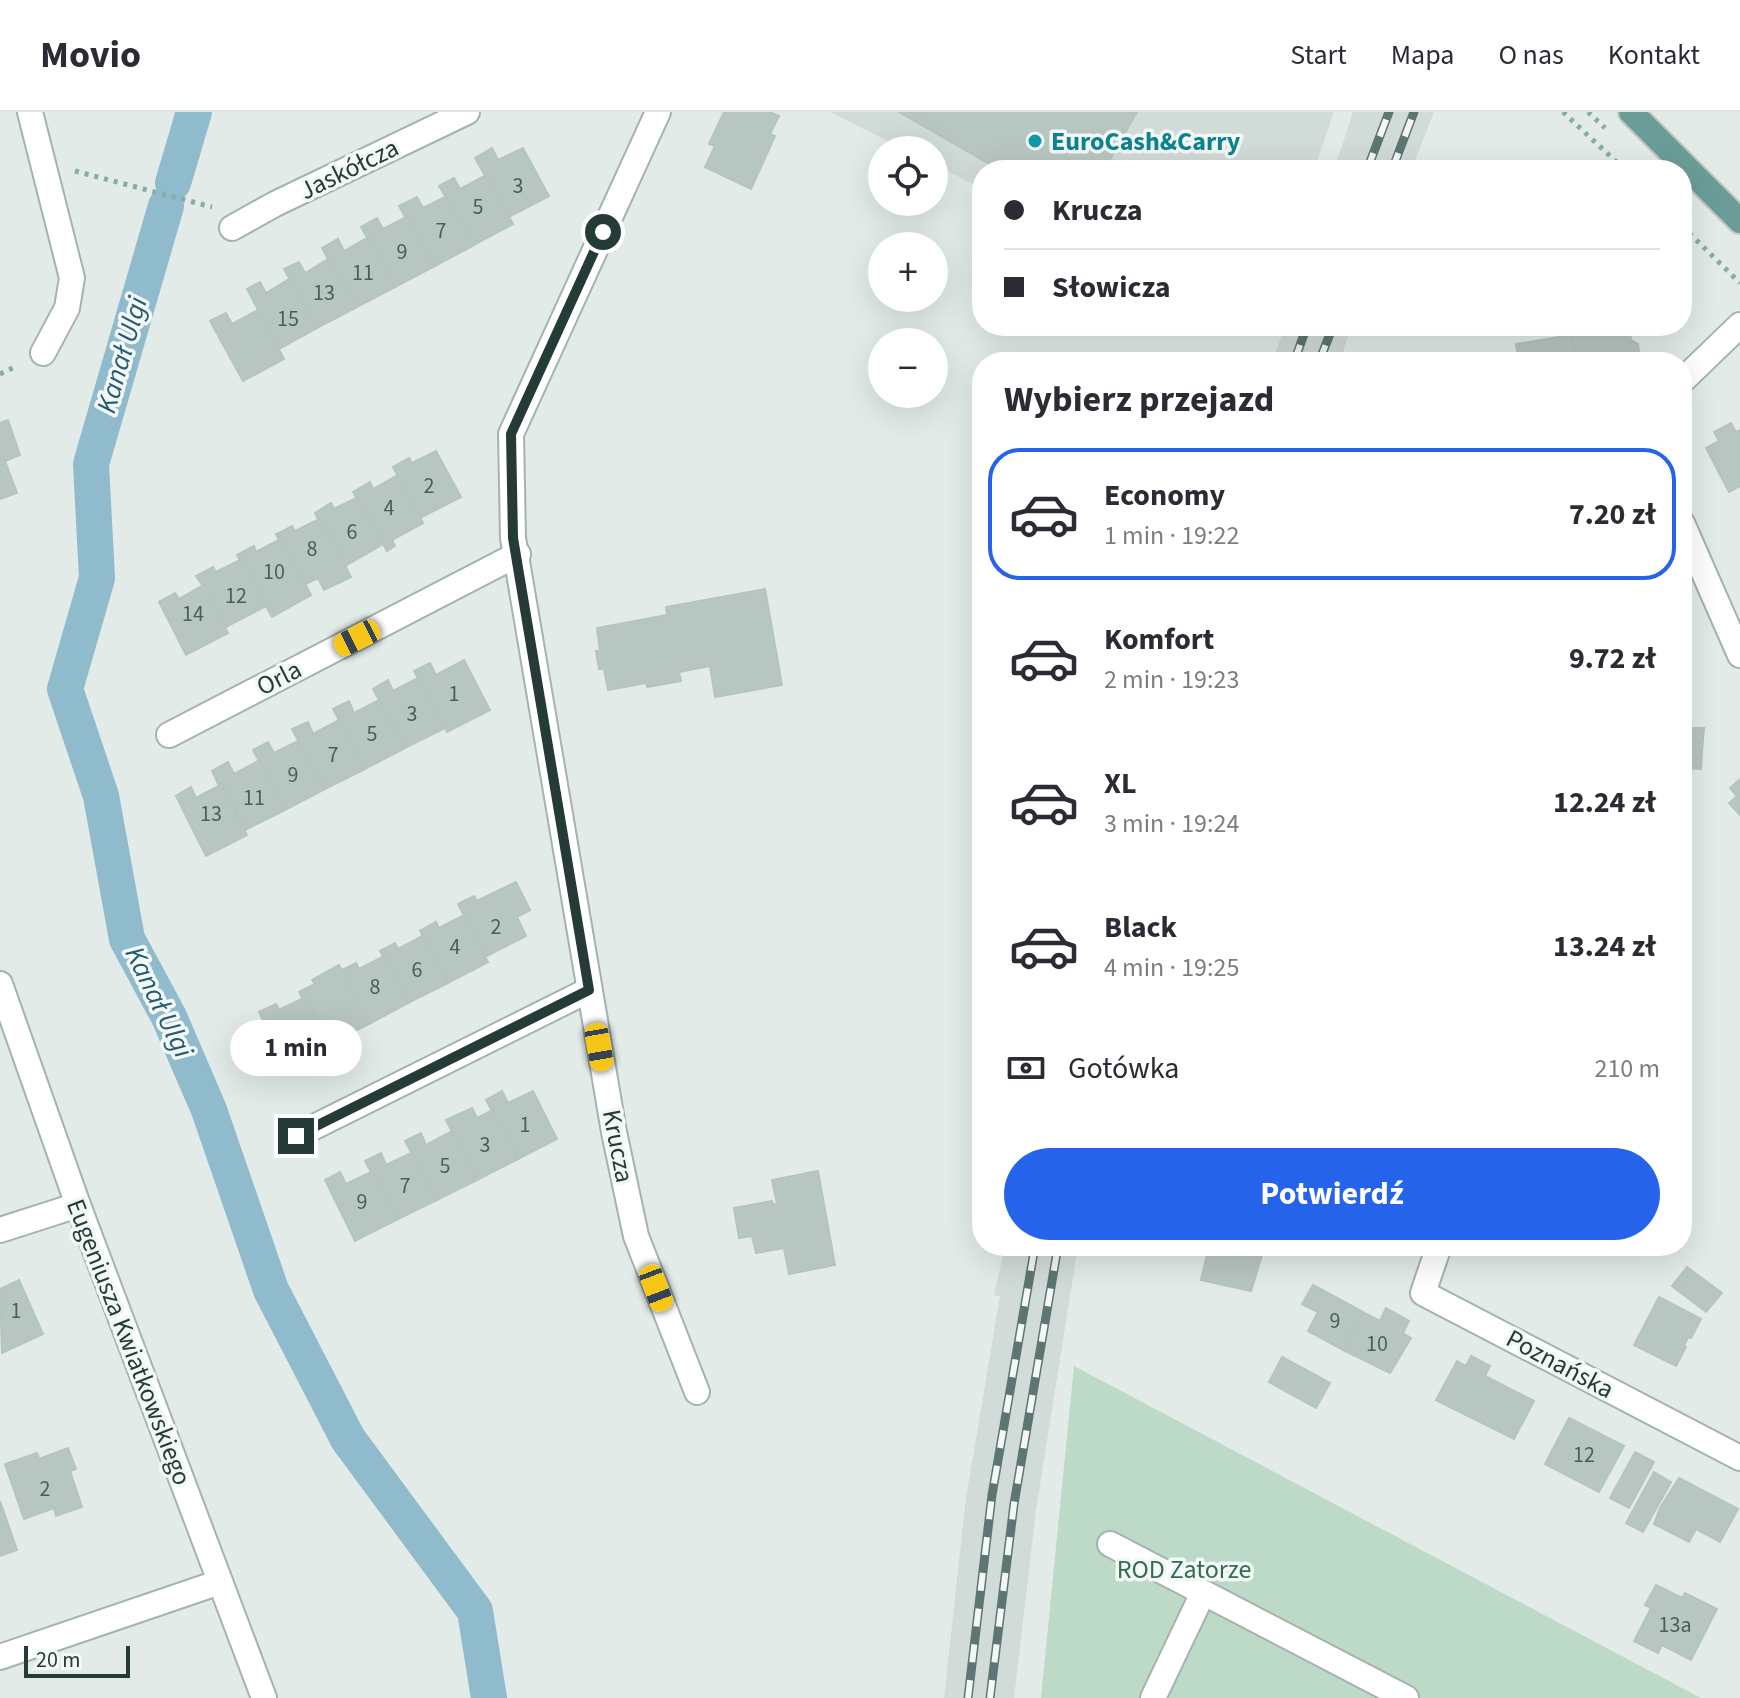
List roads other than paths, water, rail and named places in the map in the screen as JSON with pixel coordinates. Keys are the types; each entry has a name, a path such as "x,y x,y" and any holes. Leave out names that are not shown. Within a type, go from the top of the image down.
{"main road":[{"path":"1631,112 1679,160"},
{"path":"1692,173 1740,221"}],"street":[{"path":"30,112 72,278 67,308 43,353"},
{"name":"Jaskółcza","path":"242,223 275,204 467,112"},
{"name":"Krucza","path":"658,112 511,434 513,538 614,1132 636,1236 697,1392"},
{"path":"1692,371 1740,325"},
{"path":"1692,546 1740,655"},
{"name":"Orla","path":"169,735 518,554"},
{"name":"Eugeniusza Kwiatkowskiego","path":"0,984 78,1205 264,1698"},
{"path":"296,1136 589,990"},
{"path":"0,1230 78,1205"},
{"name":"Poznańska","path":"1436,1256 1423,1293 1740,1458"},
{"path":"1110,1544 1406,1698"},
{"path":"0,1657 220,1582"},
{"path":"1153,1698 1203,1593"}],"waterway":[{"name":"Kanał Ulgi","path":"173,183 194,112"},
{"name":"Kanał Ulgi","path":"166,206 91,464 97,578 65,689 101,796 127,939 169,1017 209,1110 271,1290 348,1439 475,1611 489,1698"}],"railway":[{"path":"1371,160 1389,112"},
{"path":"1396,160 1414,112"},
{"path":"1298,352 1303,336"},
{"path":"1323,352 1329,336"},
{"path":"968,1698 992,1495 1033,1256"},
{"path":"990,1698 1014,1504 1056,1256"}],"place":[{"name":"EuroCash&Carry","path":"1035,141"}],"park label":[{"name":"ROD Zatorze","path":"1184,1569"}]}
